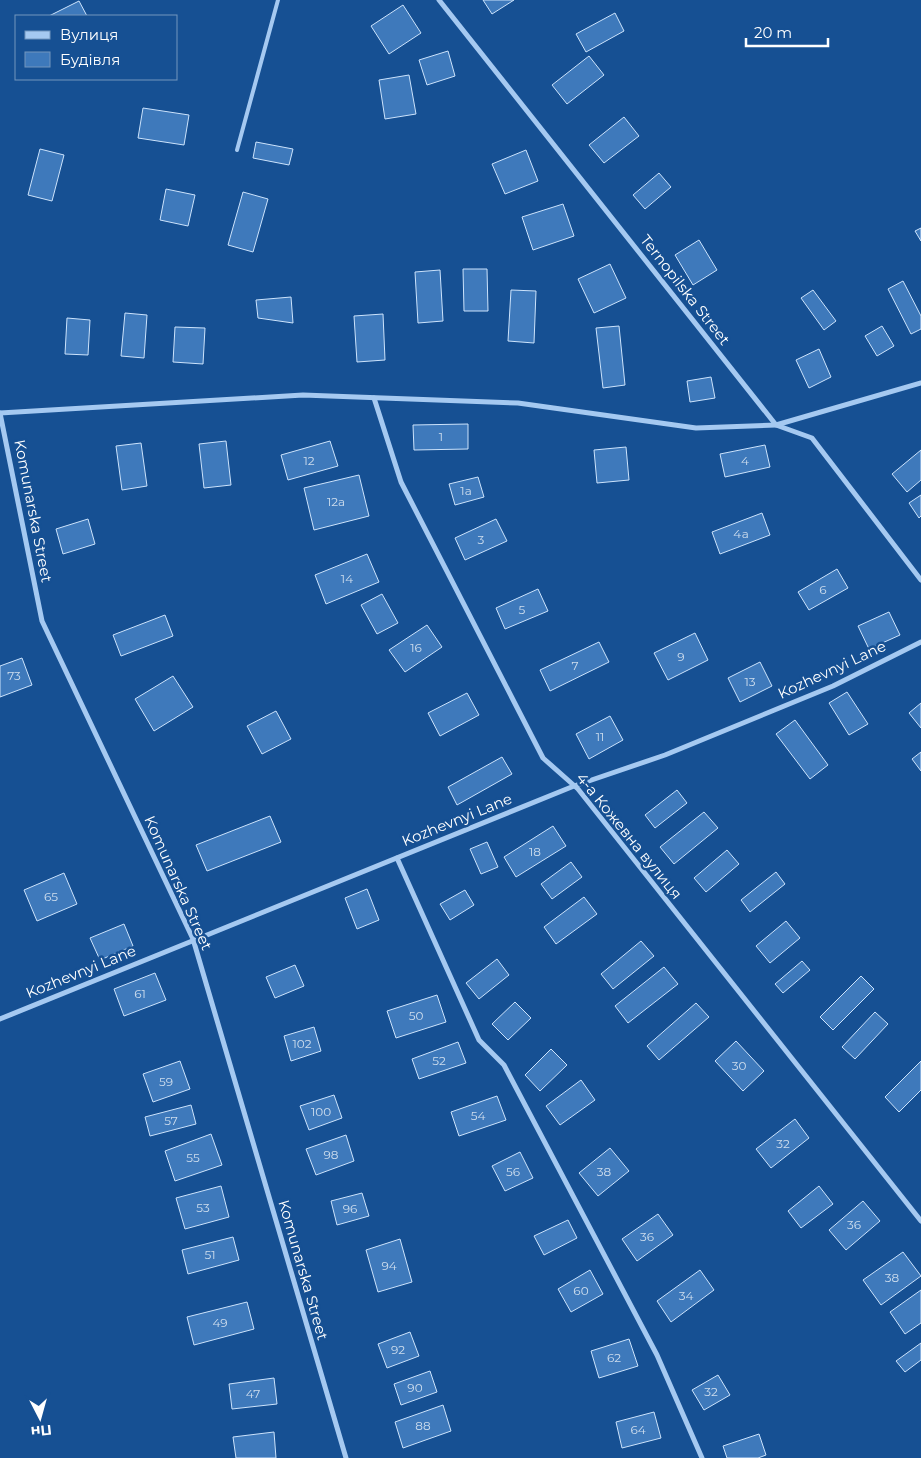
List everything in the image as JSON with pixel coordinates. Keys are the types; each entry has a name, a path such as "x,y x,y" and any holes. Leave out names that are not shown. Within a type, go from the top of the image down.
{"street":[{"name":"Ternopilska Street","path":"439,0 776,425"},
{"path":"0,413 303,396 518,403 696,428 776,425 921,382"},
{"name":"4-а Кожевна вулиця","path":"374,398 402,482 543,758 574,786 921,1221"},
{"name":"Komunarska Street","path":"0,413 42,621 193,940 346,1458"},
{"path":"776,425 812,438 921,580"},
{"name":"Kozhevnyi Lane","path":"0,1019 574,786 665,755 833,686 921,642"},
{"path":"397,858 479,1040 504,1065 657,1355 702,1458"}],"lane":[{"path":"237,150 278,0"}],"building":[{"path":"483,0 514,0 492,14"},
{"path":"79,1 86,15 51,15"},
{"path":"403,5 421,33 389,54 371,26"},
{"path":"615,13 624,31 586,52 576,34"},
{"path":"448,51 455,76 427,85 419,60"},
{"path":"589,56 604,75 567,104 552,85"},
{"path":"409,75 416,114 385,119 379,80"},
{"path":"143,108 189,115 184,145 138,138"},
{"path":"624,117 639,136 604,163 589,145"},
{"path":"256,142 293,149 289,165 253,158"},
{"path":"40,149 64,155 52,201 28,195"},
{"path":"526,150 538,181 505,194 492,164"},
{"path":"659,173 671,187 645,209 633,195"},
{"path":"166,189 195,195 188,226 160,220"},
{"path":"243,192 268,199 253,252 228,245"},
{"path":"563,204 574,236 533,250 522,217"},
{"path":"921,228 921,241 915,231"},
{"path":"699,240 717,270 693,285 675,255"},
{"path":"610,264 626,298 594,313 578,279"},
{"path":"463,269 487,269 488,311 464,311"},
{"path":"440,270 443,321 418,323 415,272"},
{"path":"903,281 921,316 921,329 911,334 888,289"},
{"path":"511,290 536,291 534,343 508,341"},
{"path":"813,290 836,321 824,330 801,298"},
{"path":"291,297 293,323 258,318 256,300"},
{"path":"125,313 147,315 144,358 121,356"},
{"path":"383,314 385,360 357,362 354,316"},
{"path":"67,318 90,320 88,355 65,354"},
{"path":"619,326 625,385 603,388 596,328"},
{"path":"882,326 894,346 877,356 865,336"},
{"path":"175,327 205,328 203,364 173,362"},
{"path":"819,349 831,377 809,388 796,360"},
{"path":"711,377 715,398 690,402 687,381"},
{"path":"468,424 468,449 414,450 413,425"},
{"path":"226,441 231,485 204,488 199,444"},
{"path":"330,441 338,466 288,480 281,455"},
{"path":"141,443 147,486 122,490 116,446"},
{"path":"765,445 770,467 725,477 720,454"},
{"path":"626,447 629,480 597,483 594,450"},
{"path":"921,450 921,480 907,492 892,474"},
{"path":"359,475 369,516 314,530 304,488"},
{"path":"478,477 484,497 455,505 449,484"},
{"path":"921,495 921,516 919,518 909,503"},
{"path":"762,513 770,535 720,554 712,532"},
{"path":"88,519 95,544 63,554 56,529"},
{"path":"496,519 507,541 465,560 455,538"},
{"path":"367,554 379,582 326,604 315,575"},
{"path":"837,569 848,588 809,610 798,592"},
{"path":"538,589 548,611 505,629 496,608"},
{"path":"382,594 398,623 377,634 361,605"},
{"path":"889,612 900,635 869,649 858,626"},
{"path":"165,615 173,636 121,656 113,635"},
{"path":"427,625 442,647 405,672 389,650"},
{"path":"695,633 708,660 668,680 654,653"},
{"path":"599,642 609,662 550,691 540,670"},
{"path":"22,658 32,685 0,697 0,666"},
{"path":"760,662 772,686 740,702 728,678"},
{"path":"173,676 193,707 154,731 135,699"},
{"path":"847,692 868,724 849,735 829,703"},
{"path":"467,693 479,715 440,736 428,713"},
{"path":"921,703 921,728 909,713"},
{"path":"276,711 291,739 262,754 247,726"},
{"path":"610,716 623,740 589,759 576,734"},
{"path":"795,720 828,765 810,779 776,734"},
{"path":"921,752 921,771 912,759"},
{"path":"502,757 512,774 457,805 448,787"},
{"path":"677,790 687,803 655,828 645,815"},
{"path":"704,812 718,828 674,864 660,847"},
{"path":"270,816 281,842 207,871 196,845"},
{"path":"553,826 566,846 516,877 504,857"},
{"path":"487,842 498,867 481,874 470,849"},
{"path":"727,850 739,864 706,892 694,878"},
{"path":"571,862 582,877 552,899 541,884"},
{"path":"776,872 785,884 750,912 741,900"},
{"path":"64,873 77,904 37,921 24,890"},
{"path":"367,889 379,920 357,929 345,898"},
{"path":"465,890 474,905 450,920 440,904"},
{"path":"584,897 597,914 556,944 544,927"},
{"path":"786,921 800,938 770,963 756,946"},
{"path":"124,924 133,946 100,960 90,938"},
{"path":"641,941 654,956 613,989 601,974"},
{"path":"497,959 509,975 479,999 466,983"},
{"path":"802,961 810,970 783,993 775,984"},
{"path":"295,965 304,986 275,998 266,977"},
{"path":"664,967 678,984 628,1023 615,1006"},
{"path":"155,973 166,1000 124,1016 114,989"},
{"path":"861,976 874,989 833,1030 820,1017"},
{"path":"437,995 446,1022 396,1038 387,1011"},
{"path":"515,1002 531,1018 508,1040 492,1024"},
{"path":"696,1003 709,1017 659,1060 647,1046"},
{"path":"875,1012 888,1024 855,1059 842,1047"},
{"path":"314,1027 321,1051 291,1061 284,1036"},
{"path":"736,1041 764,1071 743,1091 715,1061"},
{"path":"458,1042 466,1063 419,1079 412,1059"},
{"path":"551,1049 567,1065 540,1091 525,1075"},
{"path":"180,1061 190,1089 153,1102 143,1074"},
{"path":"921,1061 921,1090 899,1112 885,1097"},
{"path":"581,1080 595,1100 560,1125 546,1106"},
{"path":"334,1095 342,1118 309,1130 300,1106"},
{"path":"497,1096 506,1120 459,1136 451,1112"},
{"path":"191,1105 196,1124 150,1136 145,1117"},
{"path":"795,1119 809,1138 771,1168 756,1149"},
{"path":"211,1134 222,1165 175,1181 165,1151"},
{"path":"346,1135 354,1161 316,1175 306,1149"},
{"path":"610,1148 629,1171 598,1196 579,1173"},
{"path":"520,1152 533,1178 505,1191 492,1166"},
{"path":"221,1186 229,1217 185,1229 176,1198"},
{"path":"819,1186 833,1204 801,1228 788,1211"},
{"path":"362,1193 369,1216 337,1225 331,1201"},
{"path":"863,1201 880,1221 846,1250 829,1230"},
{"path":"658,1214 673,1235 637,1261 622,1239"},
{"path":"568,1220 577,1238 544,1255 534,1236"},
{"path":"233,1237 239,1260 188,1274 182,1250"},
{"path":"400,1239 412,1282 378,1292 366,1250"},
{"path":"903,1252 921,1276 881,1305 863,1280"},
{"path":"590,1270 603,1294 571,1312 558,1289"},
{"path":"700,1270 714,1290 671,1322 657,1301"},
{"path":"921,1290 921,1323 905,1334 890,1312"},
{"path":"247,1302 254,1329 194,1345 187,1317"},
{"path":"410,1332 419,1356 387,1368 378,1344"},
{"path":"629,1339 638,1366 599,1378 591,1351"},
{"path":"921,1343 921,1360 905,1372 896,1361"},
{"path":"430,1371 437,1392 401,1405 394,1384"},
{"path":"718,1375 730,1395 704,1410 692,1390"},
{"path":"274,1378 277,1404 232,1409 229,1384"},
{"path":"443,1405 451,1431 403,1448 395,1422"},
{"path":"654,1412 661,1438 622,1448 616,1422"},
{"path":"274,1432 276,1458 236,1458 233,1437"},
{"path":"759,1434 766,1455 758,1458 727,1458 723,1446"}]}
